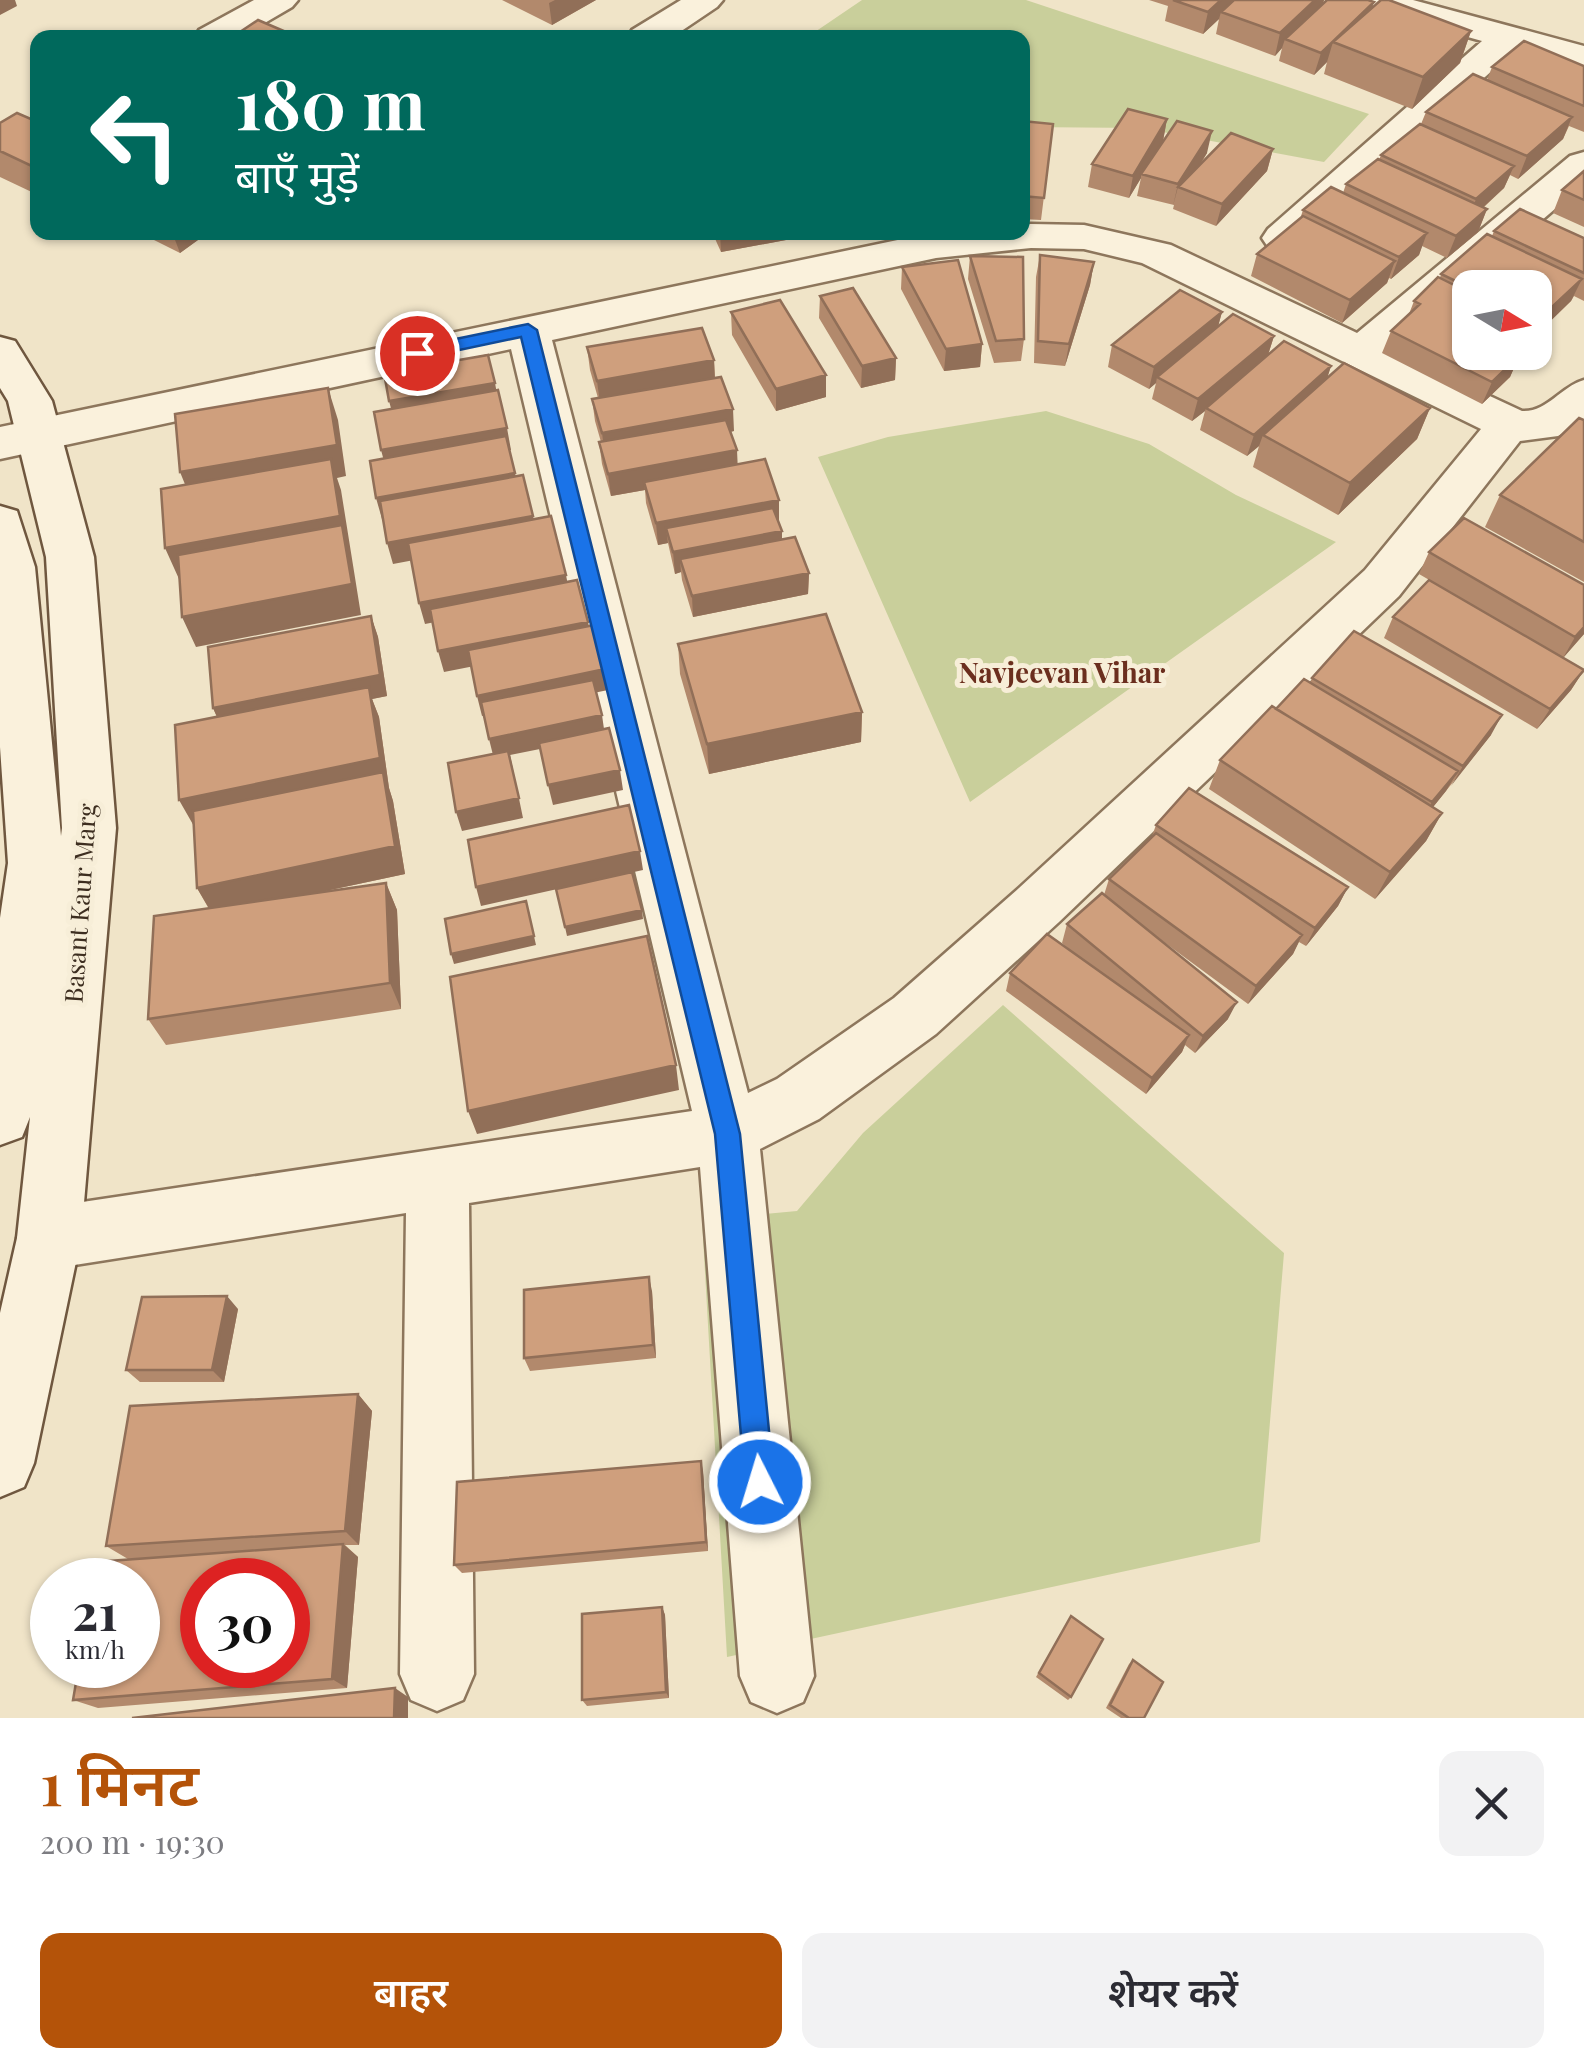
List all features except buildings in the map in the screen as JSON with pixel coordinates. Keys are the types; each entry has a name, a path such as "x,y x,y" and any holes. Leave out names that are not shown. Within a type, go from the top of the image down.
{"street":[{"path":"226,30 280,0"},
{"path":"657,30 704,0"},
{"path":"1388,2 1584,58"},
{"path":"1227,285 1431,110 1508,38"},
{"path":"1363,351 1584,164"},
{"path":"1030,236 1084,237 1156,254 1510,424 1543,428 1557,422 1584,395"},
{"path":"19,437 936,245 988,240"},
{"path":"528,330 728,1134 778,1676"},
{"name":"Basant Kaur Marg","path":"0,350 30,401 19,437 70,558 89,828 48,1238 0,1463"},
{"path":"48,1238 728,1134 798,1098 915,1016 1382,583 1510,424"},
{"name":"Basant Kaur Marg","path":"0,523 11,567 36,863 0,1118"},
{"path":"437,1674 438,1179"}],"green space":[{"path":"862,0 1026,0 1369,114 1324,162 1141,128 1030,127 1030,30 818,30"},
{"path":"1046,411 1149,444 1236,495 1336,542 970,802 818,457 888,437"},
{"path":"1003,1005 1284,1253 1260,1542 727,1657 702,1220 797,1211 863,1133"}],"district":[{"name":"Navjeevan Vihar","path":"1062,671"}],"route":[{"path":"417,353 528,330 728,1134 760,1482"}]}
